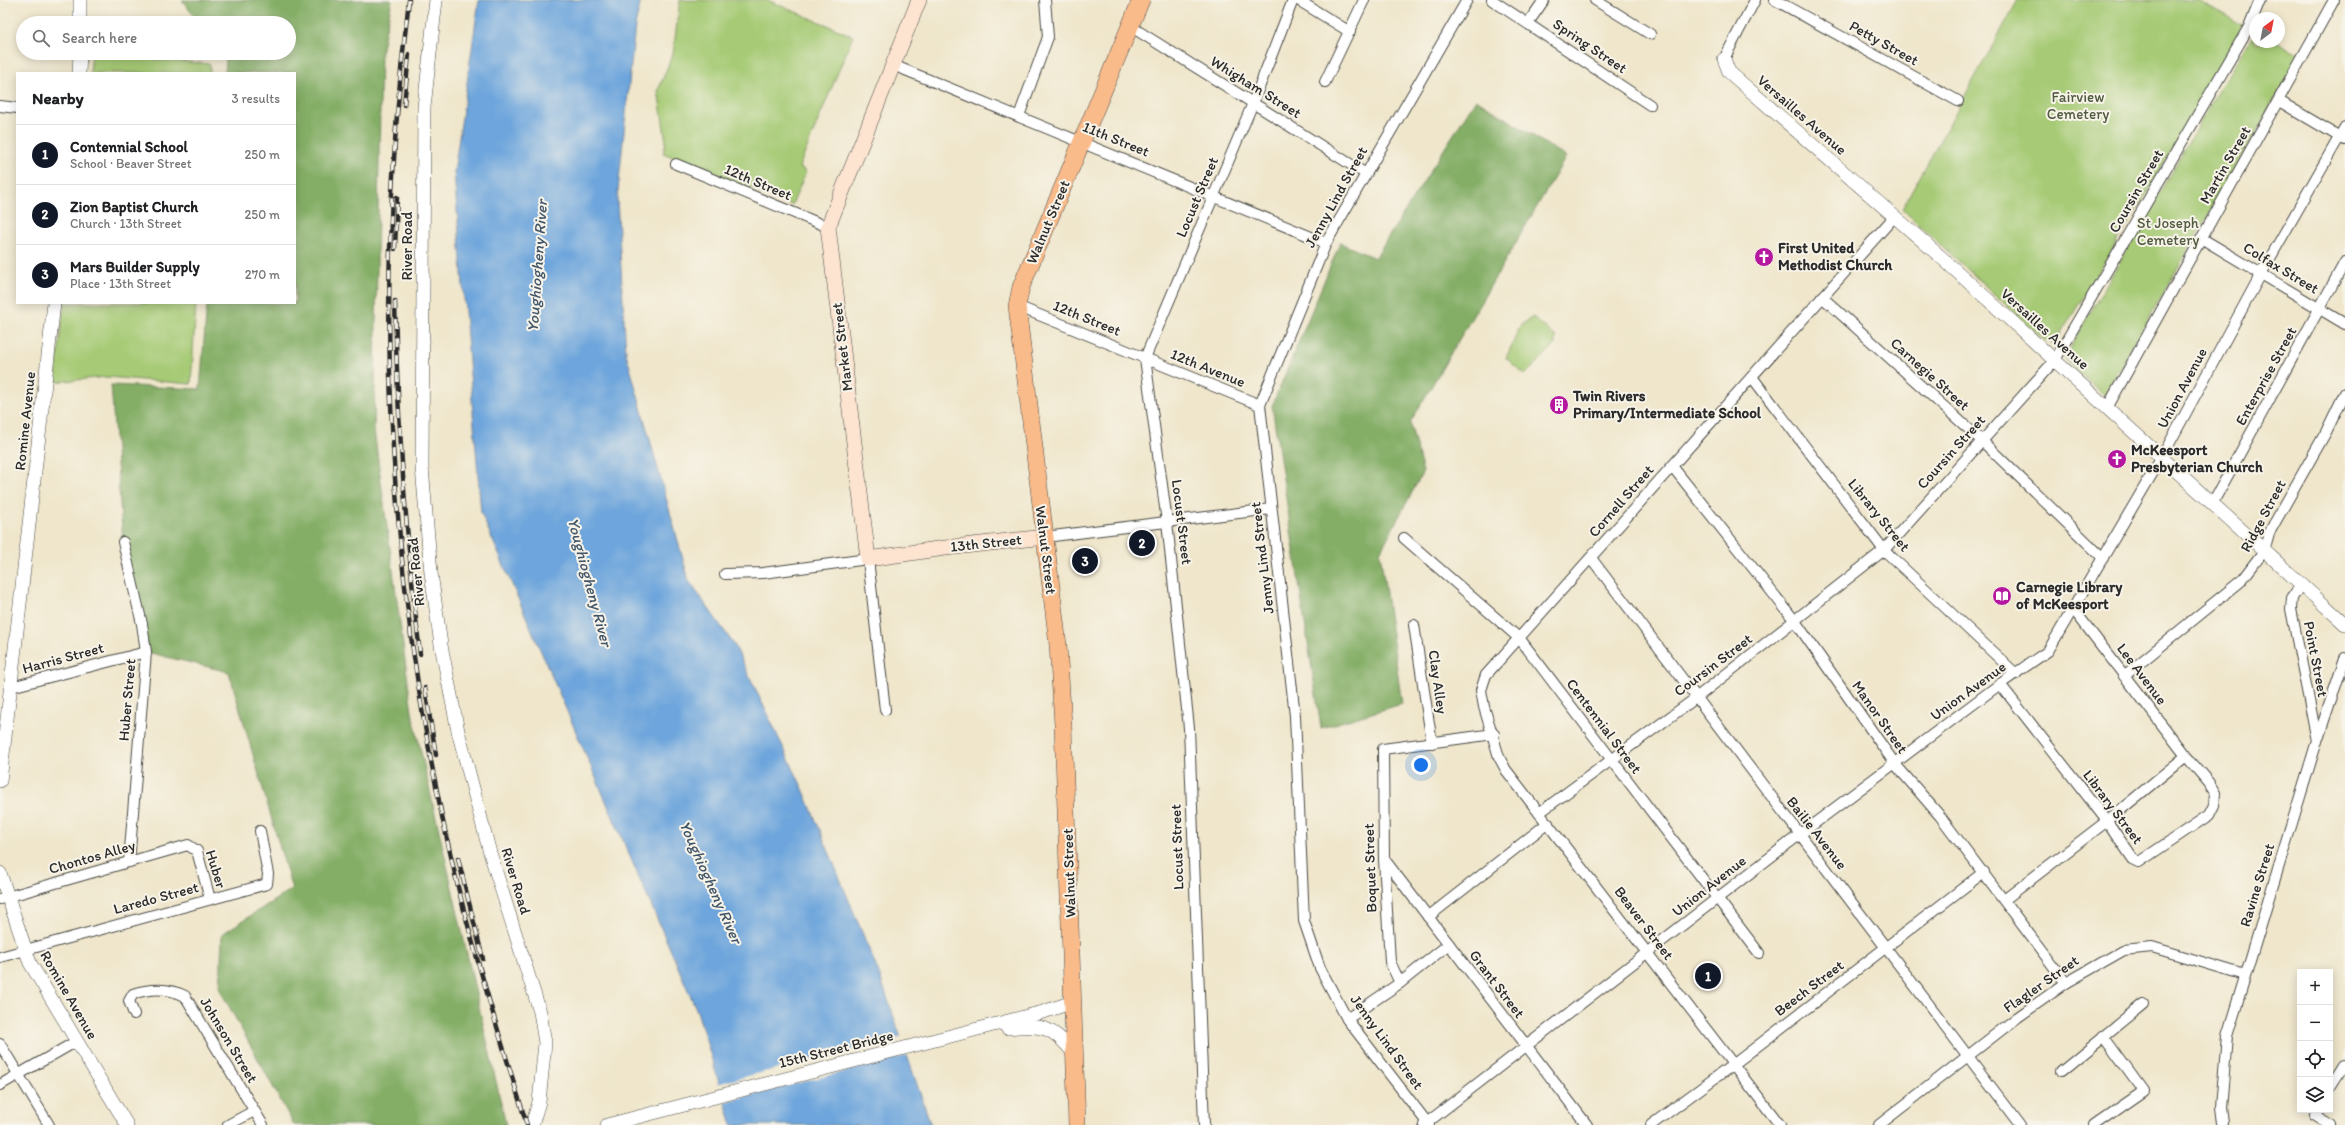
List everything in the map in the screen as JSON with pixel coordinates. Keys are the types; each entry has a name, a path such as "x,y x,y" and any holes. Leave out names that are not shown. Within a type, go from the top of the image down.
{"main road":[{"name":"Market Street","path":"868,559 828,227 919,0"},
{"name":"Walnut Street","path":"1077,1125 1063,725 1058,645 1017,306 1021,287 1141,0"},
{"name":"13th Street","path":"868,559 946,548 1045,537"}],"street":[{"path":"80,0 80,16"},
{"name":"River Road","path":"436,0 424,107 422,475 431,573 441,645 458,731 490,853 540,1012 545,1043 539,1102 532,1125"},
{"path":"1019,116 1048,37 1045,0"},
{"name":"Locust Street","path":"1204,1125 1189,728 1167,522 1145,358 1253,103 1293,0"},
{"path":"1298,0 1350,32"},
{"path":"1325,82 1364,0"},
{"name":"Jenny Lind Street","path":"1427,1124 1347,1019 1320,968 1304,921 1295,716 1260,405 1326,243 1467,0"},
{"name":"Spring Street","path":"1492,0 1650,105"},
{"path":"1528,23 1544,0"},
{"path":"1595,0 1650,34"},
{"path":"1724,60 1755,0"},
{"name":"Petty Street","path":"1775,0 1958,101"},
{"name":"Coursin Street","path":"1539,813 1696,698 1884,550 1981,440 2055,360 2250,24 2260,0"},
{"name":"Martin Street","path":"2107,408 2334,0"},
{"name":"Whigham Street","path":"1130,26 1366,174"},
{"path":"79,72 80,60"},
{"name":"Versailles Avenue","path":"1724,60 1729,72 1942,258 2345,624"},
{"name":"11th Street","path":"893,65 1082,141 1326,243"},
{"path":"2279,101 2342,138"},
{"path":"0,106 16,108"},
{"name":"Union Avenue","path":"1427,1124 1471,1087 1526,1048 1800,835 2000,684 2048,651 2074,610 2162,457 2261,274 2342,138 2345,127"},
{"name":"12th Street","path":"676,164 828,227"},
{"name":"Cornell Street","path":"1494,734 1481,690 1486,675 1520,639 1894,217"},
{"name":"Colfax Street","path":"2201,238 2345,324"},
{"name":"Enterprise Street","path":"2212,504 2345,262"},
{"name":"Carnegie Street","path":"1822,297 1981,440 2103,558"},
{"name":"Romine Avenue","path":"0,781 54,304"},
{"name":"12th Street","path":"1017,306 1145,358"},
{"name":"12th Avenue","path":"1145,358 1260,405"},
{"name":"Library Street","path":"1752,377 1884,550 2016,674"},
{"name":"Ridge Street","path":"2124,676 2241,581 2264,551 2268,533 2326,432 2345,393"},
{"name":"Manor Street","path":"1672,466 1795,621 1895,764 1940,816 1984,872 2066,983"},
{"name":"13th Street","path":"1045,537 1271,509"},
{"name":"Centennial Street","path":"1404,538 1520,639 1716,900 1759,953"},
{"name":"Huber Street","path":"123,542 142,624 146,652 129,862"},
{"name":"Bailie Avenue","path":"1591,558 1885,949 2020,1125"},
{"name":"13th Street","path":"725,574 763,573 868,559"},
{"name":"Market Street","path":"868,559 885,710"},
{"name":"Point Street","path":"2301,584 2292,598 2291,609 2317,741"},
{"name":"Lee Avenue","path":"2074,610 2186,756"},
{"name":"Clay Alley","path":"1414,625 1432,743"},
{"name":"Harris Street","path":"11,687 146,652"},
{"name":"Ravine Street","path":"2223,1125 2222,1107 2227,1036 2317,741 2345,658"},
{"name":"Library Street","path":"2000,684 2107,821 2133,859 2139,862 2209,815 2214,805 2215,793 2209,783 2186,756"},
{"path":"1432,743 1494,734"},
{"name":"Beaver Street","path":"1494,734 1499,757 1539,813 1649,953 1691,1011 1734,1064 1780,1125"},
{"name":"Boquet Street","path":"1400,984 1390,962 1384,860 1383,749 1432,743"},
{"path":"2004,900 2107,821 2186,756"},
{"path":"1428,917 1548,823"},
{"name":"Laredo Street","path":"0,957 267,884 268,874 260,831"},
{"name":"Chontos Alley","path":"4,898 188,845 193,847"},
{"name":"Huber","path":"193,847 197,851 210,899"},
{"name":"Grant Street","path":"1384,860 1449,944 1526,1048 1587,1125"},
{"name":"Beech Street","path":"1651,1125 1734,1064 1984,872"},
{"name":"Romine Avenue","path":"0,873 4,898 24,950 127,1125"},
{"path":"1347,1019 1400,984 1449,944"},
{"name":"Flagler Street","path":"1879,1125 2066,983 2110,956 2137,947 2152,947 2245,975"},
{"name":"Johnson Street","path":"134,1014 129,1001 133,994 161,990 175,991 185,996 263,1125"},
{"name":"15th Street Bridge","path":"607,1125 962,1033 1033,1020 1073,1002"},
{"path":"2061,1071 2143,1004"},
{"path":"1033,1020 1061,1037 1075,1055"},
{"path":"2094,1125 2143,1091 2103,1036"},
{"path":"0,1086 77,1041"},
{"path":"0,1044 49,1125"},
{"path":"2333,1083 2345,1064"},
{"path":"228,1125 254,1111"},
{"path":"2315,1113 2331,1125"}],"green space":[{"path":"182,0 392,0 381,53 374,430 412,712 506,1125 294,1125 220,990 222,934 292,889 229,672 146,652 123,542 111,385 200,389 207,304 296,304 296,72 225,72 226,60 296,60 296,16 194,16"},
{"path":"680,0 767,0 853,36 799,167 806,172 792,205 663,153 666,142 658,90 673,54"},
{"name":"Fairview Cemetery","path":"2018,0 2198,0 2244,26 2152,184 2054,345 2043,339 1902,209"},
{"name":"St Joseph Cemetery","path":"2249,42 2249,48 2285,47 2300,55 2104,396 2064,358 2221,86"},
{"path":"91,60 167,60 210,64 210,72 90,72"},
{"path":"1476,99 1566,157 1410,423 1423,472 1380,552 1402,704 1321,728 1272,406 1340,243 1375,258"},
{"path":"64,304 196,304 191,384 107,377 55,382"},
{"path":"1533,317 1557,338 1554,341 1556,344 1525,375 1506,358 1521,325"}],"water":[{"name":"Youghiogheny River","path":"479,0 641,0 635,26 617,200 626,353 689,581 735,646 803,789 878,971 931,1125 732,1125 697,1011 481,513 454,172"}],"pier":[{"path":"903,1036 909,1055 723,1102 717,1084"}],"railway":[{"path":"409,0 397,111 391,222 389,333 393,444 401,555 415,665 434,774 457,883 481,974 527,1125"},
{"path":"404,105 409,54"},
{"path":"395,249 397,197"},
{"path":"395,301 403,478 410,566 420,654"},
{"path":"425,688 436,755"},
{"path":"458,858 483,959"}],"place":[{"name":"First United Methodist Church","path":"1764,257"},
{"name":"Twin Rivers Primary/Intermediate School","path":"1559,405"},
{"name":"McKeesport Presbyterian Church","path":"2117,459"},
{"name":"Zion Baptist Church","path":"1142,543"},
{"name":"Mars Builder Supply","path":"1085,561"},
{"name":"Carnegie Library of McKeesport","path":"2002,596"},
{"name":"Contennial School","path":"1708,976"}]}
